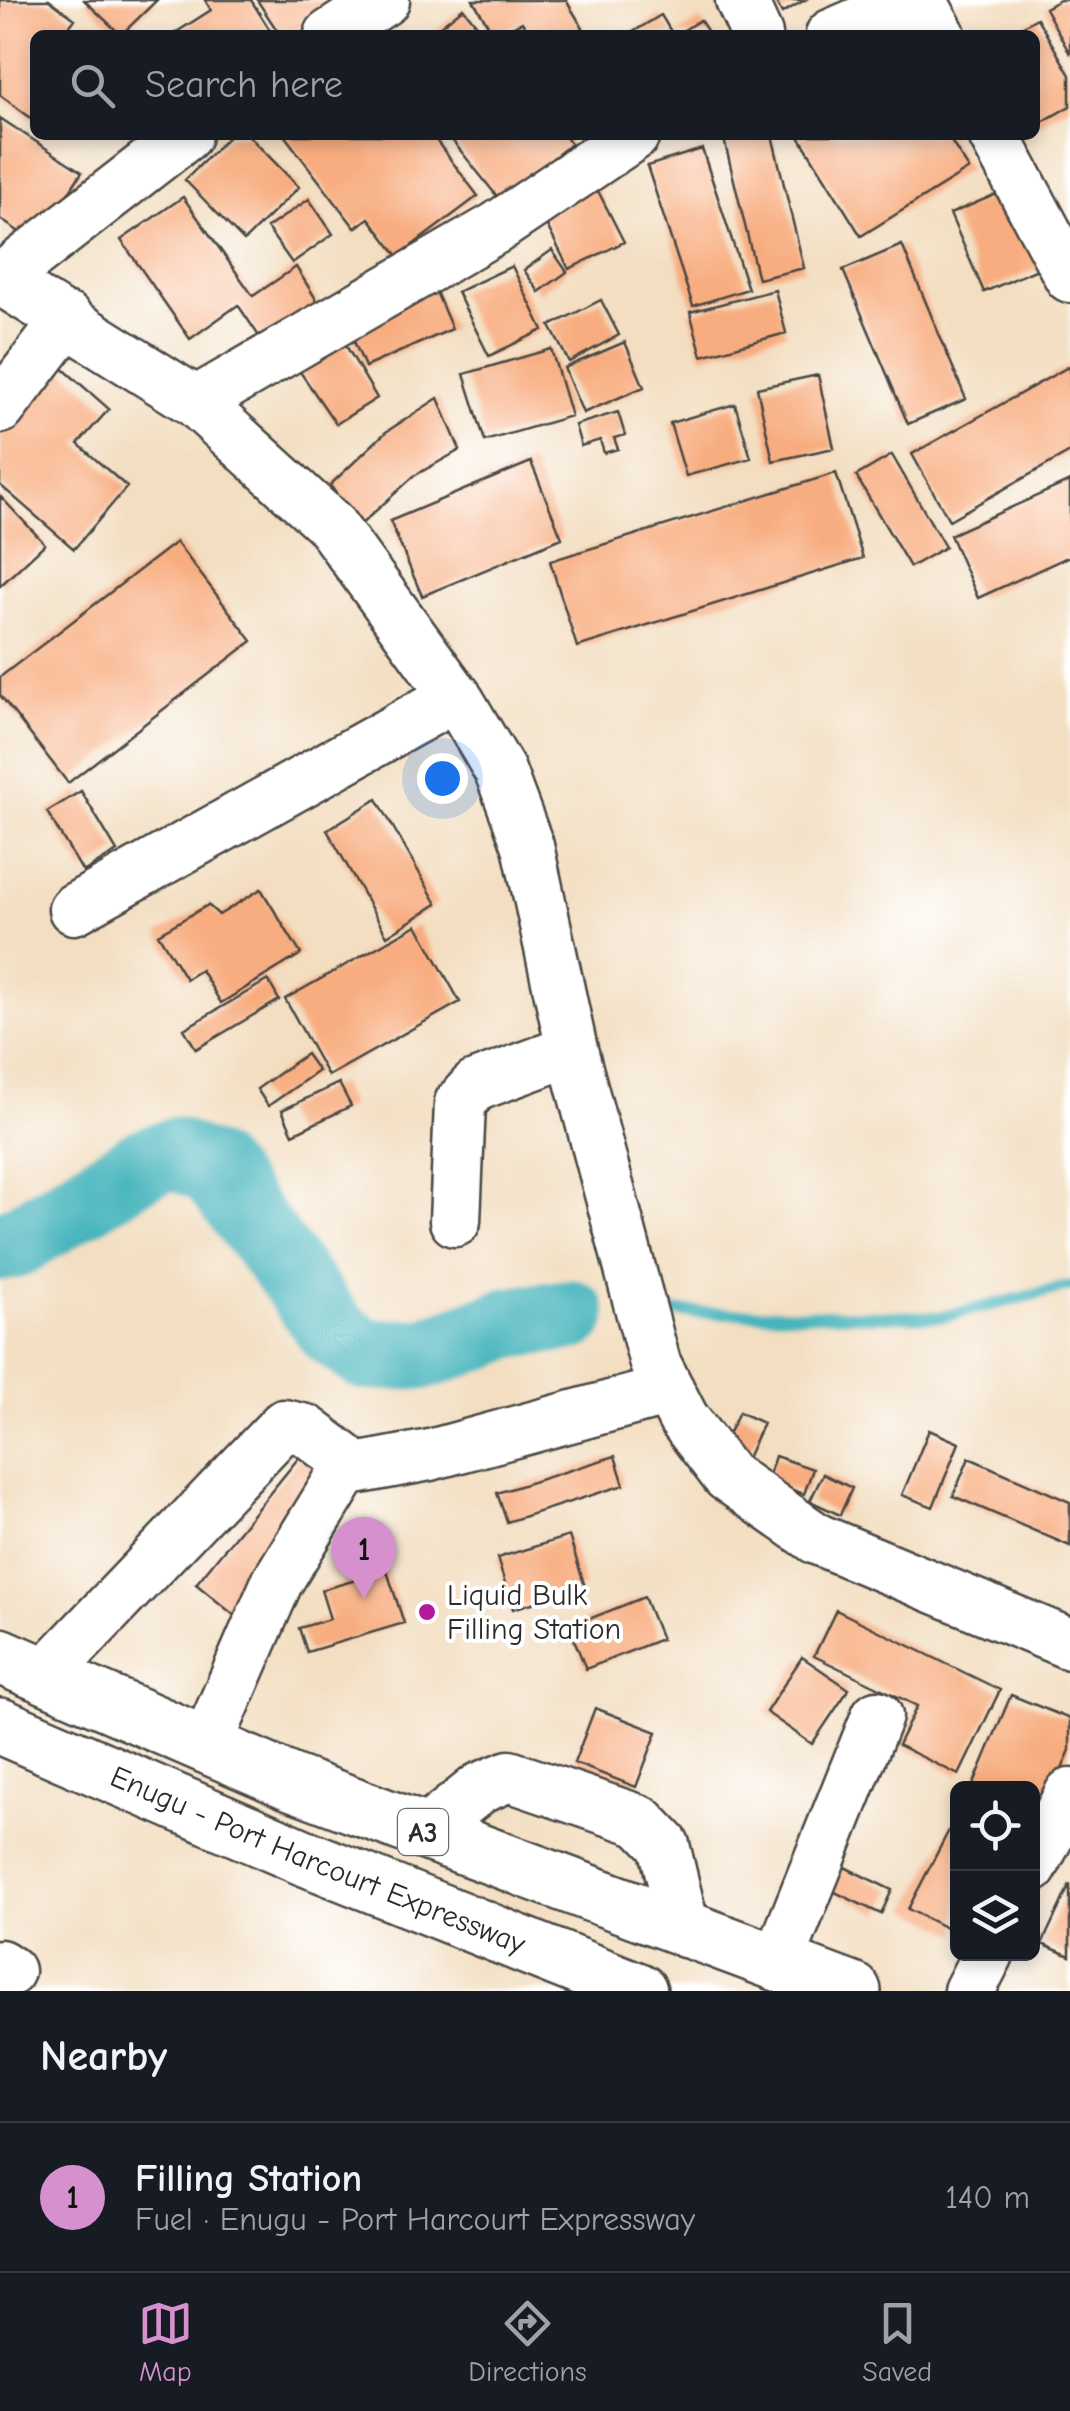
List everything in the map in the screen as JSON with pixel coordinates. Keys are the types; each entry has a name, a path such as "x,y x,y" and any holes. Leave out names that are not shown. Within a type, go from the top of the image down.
{"highway":[{"name":"Enugu - Port Harcourt Expressway","path":"22,1666 206,1746 424,1833 854,1991"},
{"name":"Enugu - Port Harcourt Expressway","path":"0,1726 320,1864 640,1991"}],"street":[{"path":"338,30 384,0"},
{"path":"741,0 755,30"},
{"path":"842,30 911,0"},
{"path":"921,0 937,30"},
{"path":"180,140 0,279 196,402 330,524 456,696 500,771 528,846 572,1050 633,1290 662,1377 683,1418 727,1476 816,1539 1070,1644"},
{"path":"196,402 496,228 627,140"},
{"path":"997,140 1070,277"},
{"path":"0,408 68,319"},
{"path":"74,910 456,696"},
{"path":"456,1221 460,1103 475,1086 572,1050"},
{"path":"345,1472 430,1455 662,1377"},
{"path":"22,1666 284,1425 306,1430 343,1458 345,1472 278,1582 206,1746"},
{"path":"777,1965 877,1716"},
{"path":"424,1833 480,1788 509,1776 641,1821 664,1845 685,1932"},
{"path":"1040,1852 1070,1794"},
{"path":"969,1991 984,1961"}],"building":[{"path":"0,0 49,0 75,19 67,30 30,30 30,117 0,95"},
{"path":"84,0 157,0 126,30 116,30"},
{"path":"205,0 251,0 270,30 180,30 211,10"},
{"path":"257,0 353,0 307,30 277,30"},
{"path":"473,0 566,0 584,30 527,30 522,22 505,30 491,30"},
{"path":"775,0 805,0 782,13"},
{"path":"1060,0 1070,0 1070,54 1045,8"},
{"path":"463,8 481,30 435,30"},
{"path":"661,15 670,30 636,30"},
{"path":"1037,18 1070,75 1070,106 1040,123 1040,30 1017,30"},
{"path":"700,20 707,30 684,30"},
{"path":"0,118 82,172 36,243 0,219"},
{"path":"225,140 253,140 299,187 244,241 185,180"},
{"path":"288,140 436,140 478,196 398,256 369,218 355,228"},
{"path":"452,140 568,140 571,144 500,200"},
{"path":"724,140 773,140 804,268 758,279"},
{"path":"801,140 950,140 969,169 861,236"},
{"path":"702,149 748,289 693,306 647,166"},
{"path":"592,179 624,242 569,269 537,206"},
{"path":"1006,190 1040,268 984,292 950,214"},
{"path":"183,197 253,296 296,267 321,307 265,345 238,305 190,339 121,240"},
{"path":"309,199 333,234 292,263 267,228"},
{"path":"902,245 966,399 908,424 843,270"},
{"path":"552,250 567,272 539,292 524,270"},
{"path":"512,266 543,330 489,356 457,292"},
{"path":"434,287 452,329 365,367 347,325"},
{"path":"775,290 786,333 702,356 690,312"},
{"path":"601,300 619,335 569,362 550,326"},
{"path":"338,332 377,398 336,424 294,363"},
{"path":"625,342 644,387 583,413 564,368"},
{"path":"551,349 571,416 485,441 464,374"},
{"path":"60,366 109,409 78,444 127,487 74,549 0,485 0,436"},
{"path":"1070,366 1070,452 949,520 912,454"},
{"path":"818,375 834,448 773,461 757,388"},
{"path":"438,398 460,450 414,476 359,526 330,485 386,432"},
{"path":"735,404 751,458 686,476 670,423"},
{"path":"618,412 625,435 614,438 618,449 604,453 600,440 581,446 575,425"},
{"path":"892,455 945,547 910,567 856,476"},
{"path":"531,462 562,538 422,596 390,521"},
{"path":"836,473 863,558 577,647 550,561"},
{"path":"1070,481 1070,556 978,598 950,535"},
{"path":"0,496 45,544 0,586"},
{"path":"176,542 252,641 68,783 0,695 0,677"},
{"path":"81,791 117,851 83,872 47,812"},
{"path":"377,799 437,904 387,936 327,830"},
{"path":"261,889 301,954 221,1003 201,970 186,979 158,934 208,905 219,915"},
{"path":"417,925 460,1002 328,1076 285,999"},
{"path":"268,980 279,1000 196,1049 184,1029"},
{"path":"306,1054 318,1071 268,1106 257,1089"},
{"path":"339,1083 351,1106 293,1134 282,1110"},
{"path":"739,1412 763,1423 747,1458 722,1447"},
{"path":"929,1430 959,1443 933,1507 902,1495"},
{"path":"305,1450 349,1486 240,1620 196,1584"},
{"path":"615,1456 624,1485 507,1522 497,1493"},
{"path":"775,1456 813,1469 804,1494 767,1481"},
{"path":"969,1458 1070,1502 1070,1546 953,1496"},
{"path":"823,1474 852,1488 840,1515 810,1501"},
{"path":"569,1536 585,1587 513,1609 497,1558"},
{"path":"387,1571 404,1623 307,1652 299,1628 330,1619 321,1590"},
{"path":"644,1597 661,1639 586,1669 569,1627"},
{"path":"836,1610 1000,1690 959,1775 898,1745 917,1706 814,1656"},
{"path":"802,1657 849,1689 812,1744 766,1712"},
{"path":"1011,1695 1070,1719 1070,1750 1040,1822 1040,1781 975,1781"},
{"path":"595,1708 657,1732 636,1787 574,1763"},
{"path":"950,1828 950,1930 908,1909"},
{"path":"834,1862 892,1890 881,1914 822,1886"},
{"path":"1070,1884 1070,1956 1042,1944"}],"waterway":[{"path":"0,1245 14,1243 141,1165 174,1153 212,1170 333,1331 366,1355 425,1354 509,1323 571,1315"},
{"path":"675,1312 942,1317 1070,1286"}],"place":[{"name":"Filling Station","path":"364,1599"},
{"name":"Liquid Bulk Filling Station","path":"427,1612"}]}
